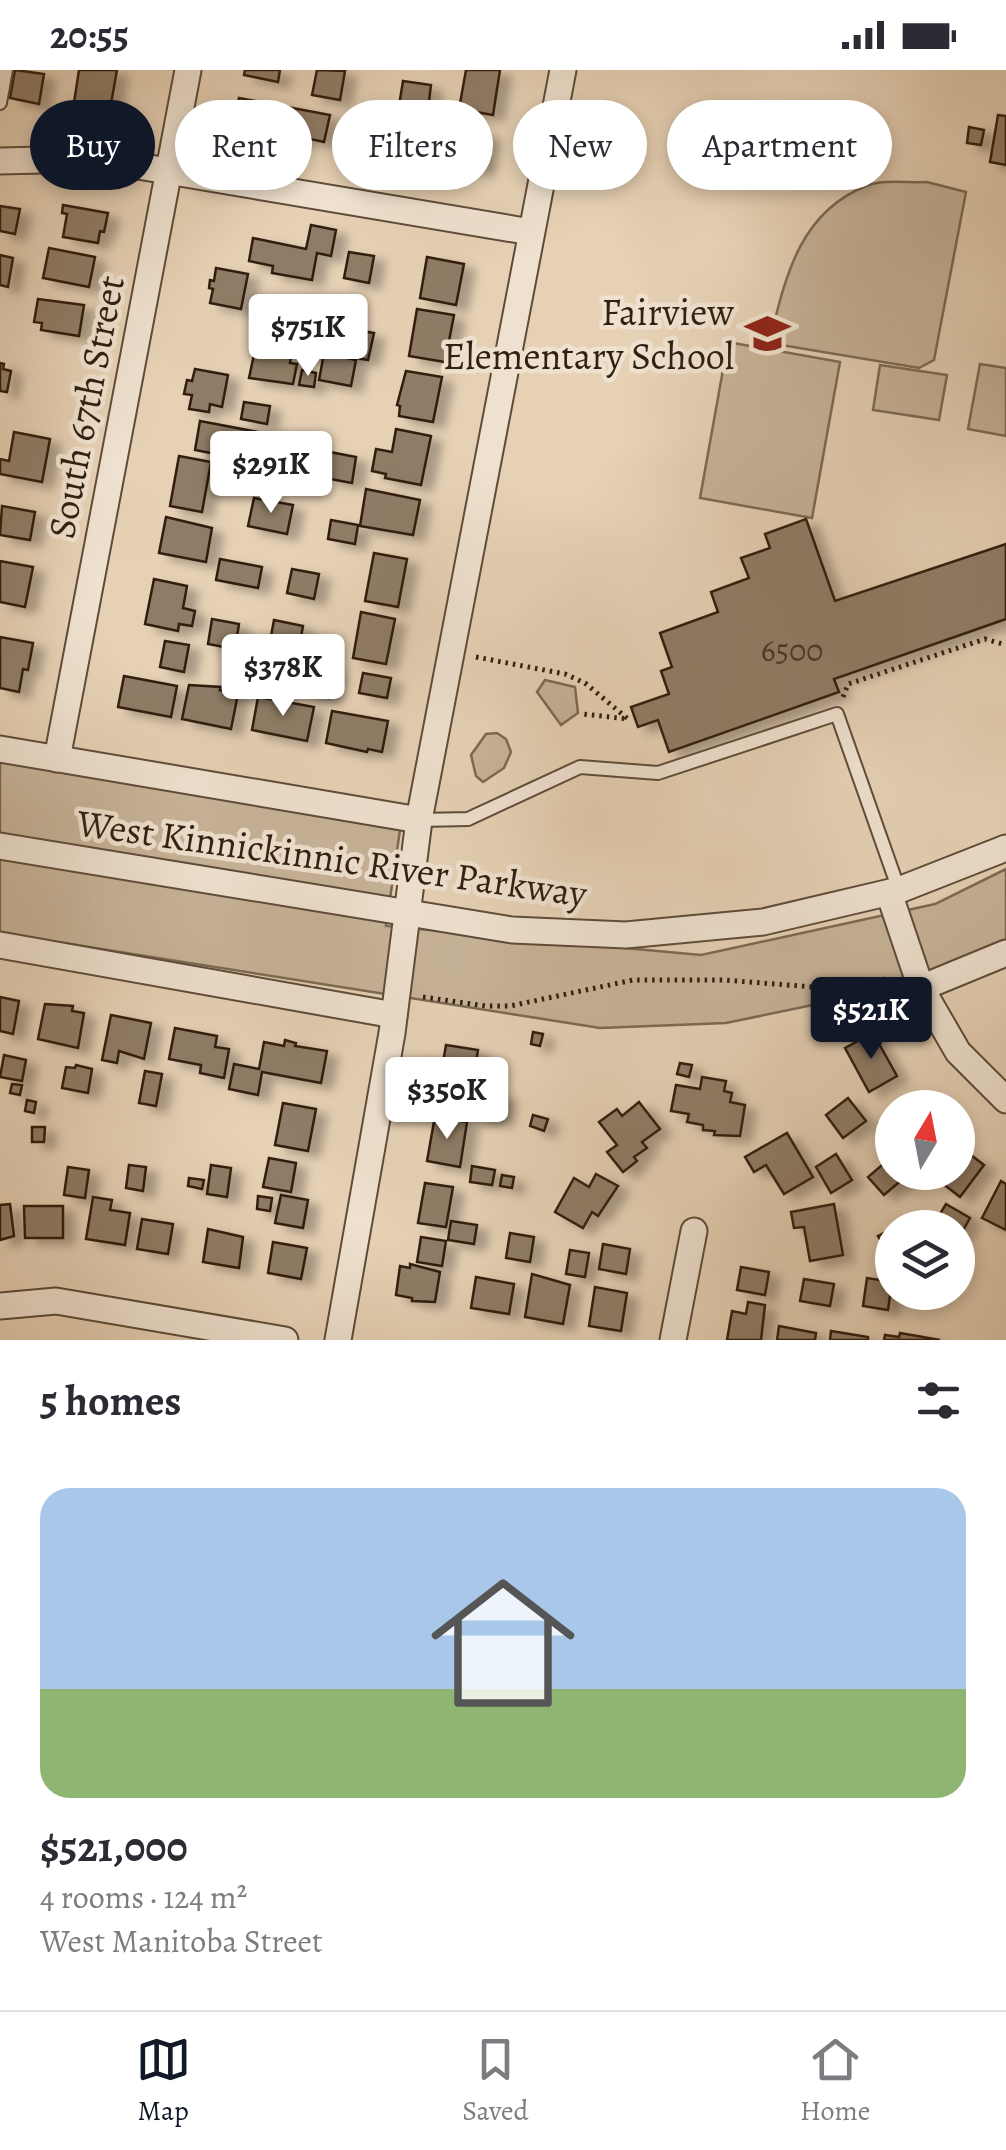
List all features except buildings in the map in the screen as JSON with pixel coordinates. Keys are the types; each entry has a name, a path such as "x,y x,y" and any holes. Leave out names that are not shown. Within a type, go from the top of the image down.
{"street":[{"name":"South 67th Street","path":"57,759 188,70"},
{"path":"338,1340 394,1015 419,820 563,70"},
{"path":"0,160 84,159 169,170 530,232"},
{"name":"West Kinnickinnic River Parkway","path":"0,749 419,820"},
{"name":"West Kinnickinnic River Parkway","path":"0,846 512,930 642,934 763,922 894,891 1006,848"},
{"path":"894,891 922,988 958,1052 1006,1100"},
{"path":"0,945 394,1015"},
{"path":"922,988 1006,953"},
{"path":"674,1340 694,1231"},
{"path":"0,1306 56,1301 284,1340"}],"lane":[{"path":"0,103 6,70"},
{"path":"419,820 468,819 580,767 658,773 837,714 894,891"}],"path":[{"path":"837,714 848,684 985,639 1006,646"},
{"path":"476,657 566,674 585,683 628,719 583,714"},
{"path":"422,997 510,1006 633,980 724,980 813,987 885,979"}],"shaded area":[{"path":"892,182 927,182 966,192 934,360 919,368 769,343 789,273 810,231 843,198 858,190 892,190"},
{"path":"728,342 840,362 812,518 700,498"},
{"path":"980,364 1006,368 1006,436 968,429"},
{"path":"880,365 947,375 939,420 873,410"},
{"path":"545,680 575,687 578,713 561,725 537,692"},
{"path":"497,733 506,739 511,752 504,768 483,782 476,776 471,755 486,734"},
{"path":"0,761 400,830 386,926 701,955 935,904 1006,869 1006,941 890,989 726,1023 600,1028 0,933"}],"place":[{"name":"Fairview Elementary School","path":"767,334"}]}
